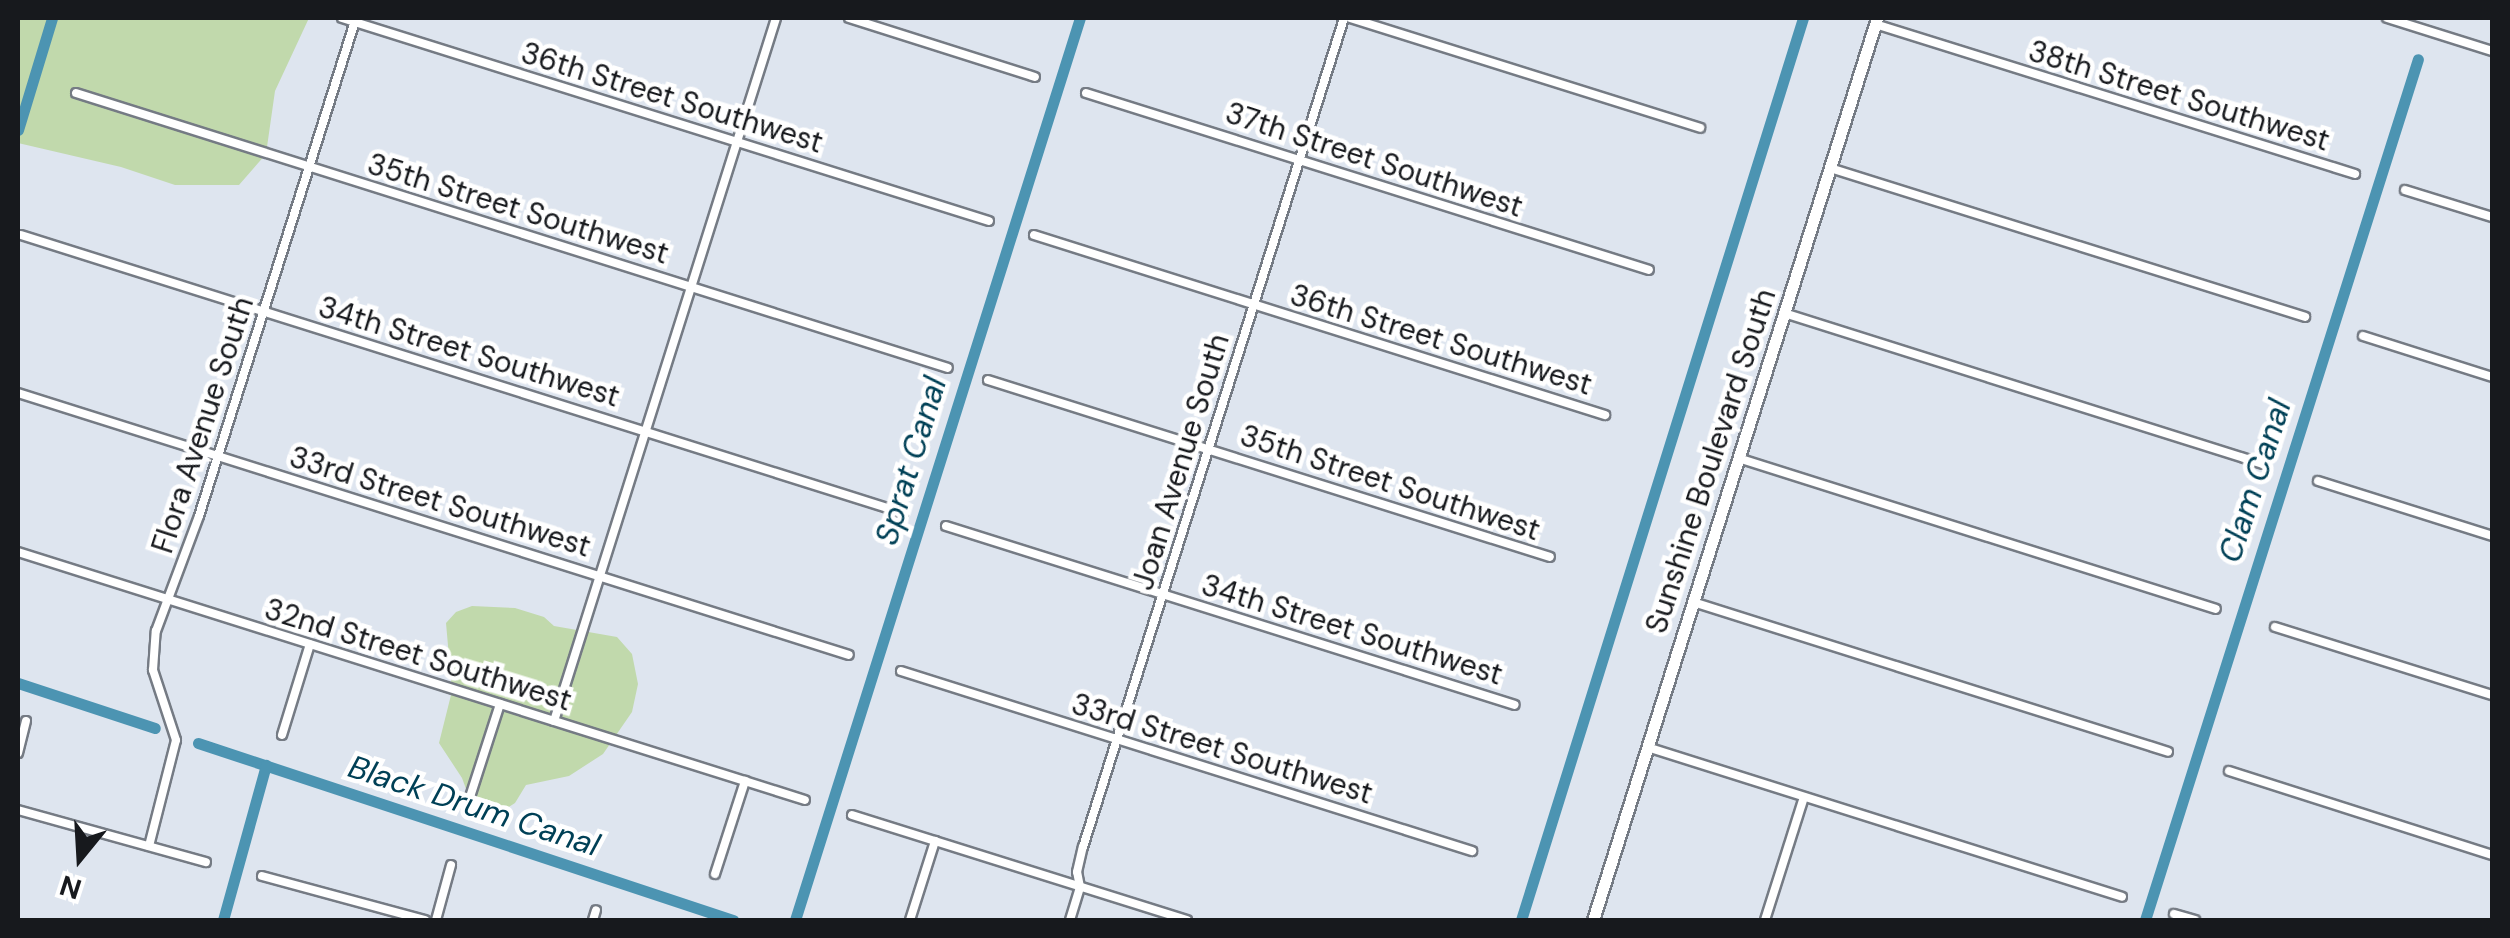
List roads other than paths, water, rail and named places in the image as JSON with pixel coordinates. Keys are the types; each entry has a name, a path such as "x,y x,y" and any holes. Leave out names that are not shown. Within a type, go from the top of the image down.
{"street":[{"name":"36th Street Southwest","path":"342,18 989,222"},
{"path":"554,722 776,18"},
{"path":"848,18 1035,77"},
{"path":"1347,18 1700,128"},
{"name":"Joan Avenue South","path":"1070,920 1080,887 1080,859 1347,18"},
{"path":"2386,18 2492,51"},
{"name":"Flora Avenue South","path":"149,846 175,750 174,728 156,682 152,656 356,20"},
{"name":"Sunshine Boulevard South","path":"1593,920 1876,21"},
{"name":"38th Street Southwest","path":"1876,21 2356,174"},
{"name":"35th Street Southwest","path":"76,92 948,368"},
{"name":"37th Street Southwest","path":"1086,93 1649,270"},
{"path":"1830,168 2304,318"},
{"path":"2405,190 2492,218"},
{"name":"34th Street Southwest","path":"20,235 903,513"},
{"name":"36th Street Southwest","path":"1034,236 1605,415"},
{"path":"1784,313 2263,464"},
{"path":"2362,336 2492,377"},
{"name":"35th Street Southwest","path":"988,380 1550,557"},
{"name":"33rd Street Southwest","path":"18,392 849,655"},
{"path":"1738,458 2216,609"},
{"path":"2318,481 2492,536"},
{"name":"34th Street Southwest","path":"946,526 1515,705"},
{"name":"32nd Street Southwest","path":"18,556 805,800"},
{"path":"1692,602 2168,752"},
{"path":"2275,627 2492,695"},
{"path":"282,735 310,644"},
{"name":"33rd Street Southwest","path":"902,671 1472,851"},
{"path":"469,800 500,704"},
{"path":"18,754 26,721"},
{"path":"1647,747 2122,896"},
{"path":"2229,771 2492,855"},
{"path":"715,874 745,782"},
{"path":"1765,920 1804,797"},
{"path":"18,810 206,862"},
{"path":"852,815 1186,920"},
{"path":"910,920 935,841"},
{"path":"436,920 451,864"},
{"path":"262,876 425,920"},
{"path":"593,920 596,910"},
{"path":"2174,914 2195,920"}],"waterway":[{"path":"18,130 52,18"},
{"name":"Sprat Canal","path":"795,920 1080,18"},
{"path":"1521,920 1803,18"},
{"name":"Clam Canal","path":"2145,920 2418,59"},
{"name":"Black Drum Canal","path":"18,683 155,728"},
{"name":"Black Drum Canal","path":"198,743 733,920"},
{"path":"223,920 266,765"}]}
